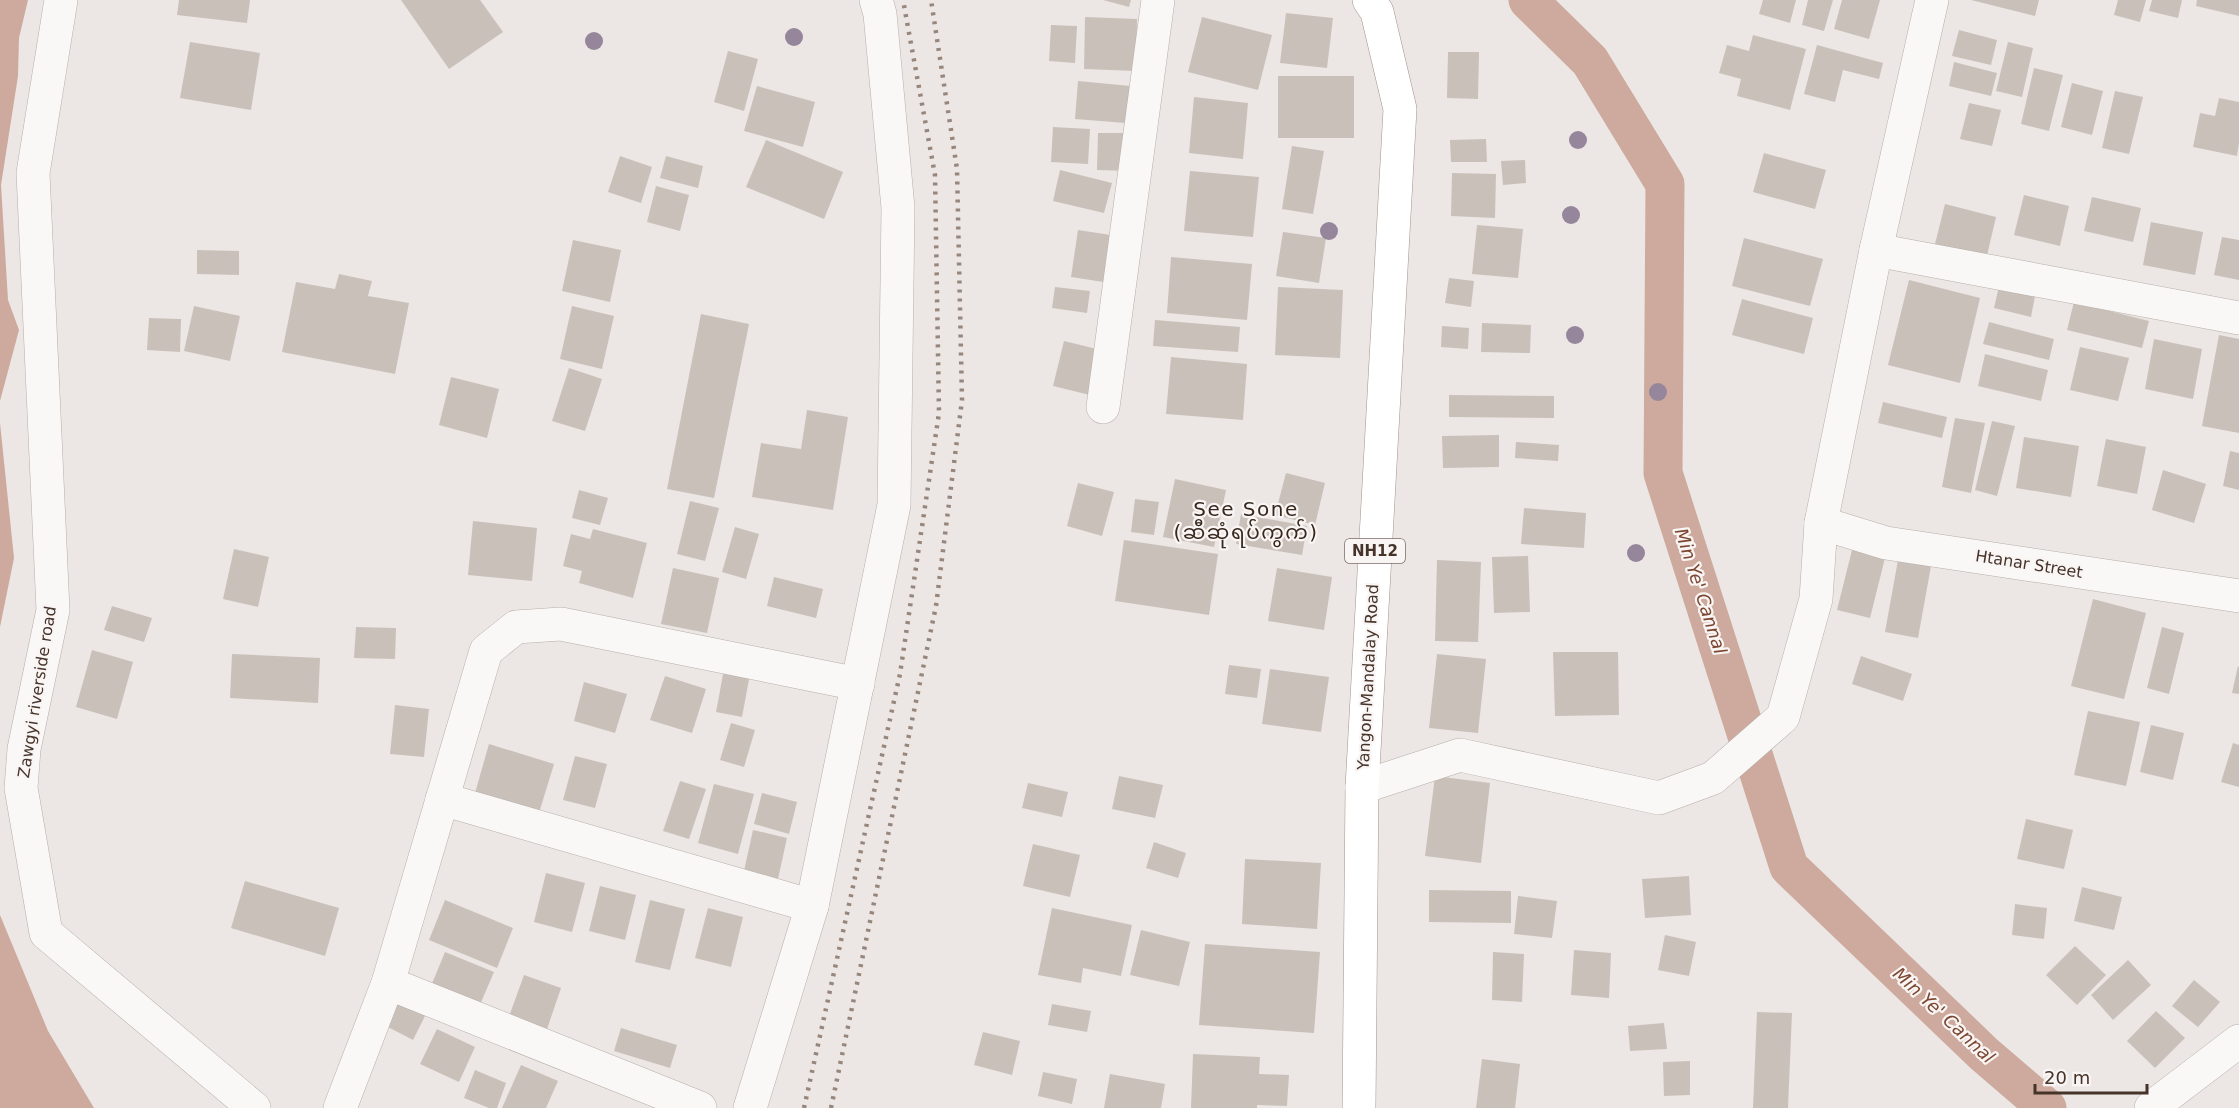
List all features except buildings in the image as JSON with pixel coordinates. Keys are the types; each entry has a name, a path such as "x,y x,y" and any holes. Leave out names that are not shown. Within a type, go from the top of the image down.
{"highway":[{"name":"Yangon-Mandalay Road","path":"1359,1108 1362,787 1400,109 1376,4"}],"street":[{"name":"Zawgyi riverside road","path":"61,0 33,173 53,610 24,749 21,788 34,866 46,933 254,1108"},
{"path":"750,1108 812,906 894,505 898,208 880,15 876,0"},
{"path":"1103,407 1158,0"},
{"path":"1362,787 1460,755 1659,798 1713,778 1783,717 1816,599 1821,523 1876,249 1932,0"},
{"path":"1876,249 2239,318"},
{"name":"Htanar Street","path":"1821,523 1886,543 2239,596"},
{"path":"340,1108 388,983 486,651 516,627 561,624 858,684"},
{"path":"442,799 812,906"},
{"path":"388,983 700,1108"},
{"path":"2151,1108 2239,1041"}],"shaded area":[{"path":"0,0 28,0 19,38 18,76 1,185 8,300 19,330 0,401"},
{"path":"0,423 14,558 0,627"},
{"path":"0,915 48,1031 94,1108 0,1108"}],"waterway":[{"name":"Min Ye' Cannal","path":"1528,0 1590,61 1665,184 1663,473 1789,867 1984,1054 2047,1108"}],"railway":[{"path":"804,1108 900,674 939,413 935,175 903,0"},
{"path":"831,1108 936,606 962,400 957,169 931,0"}],"district":[{"name":"See Sone (ဆီဆုံရပ်ကွက်)","path":"1246,520"}]}
